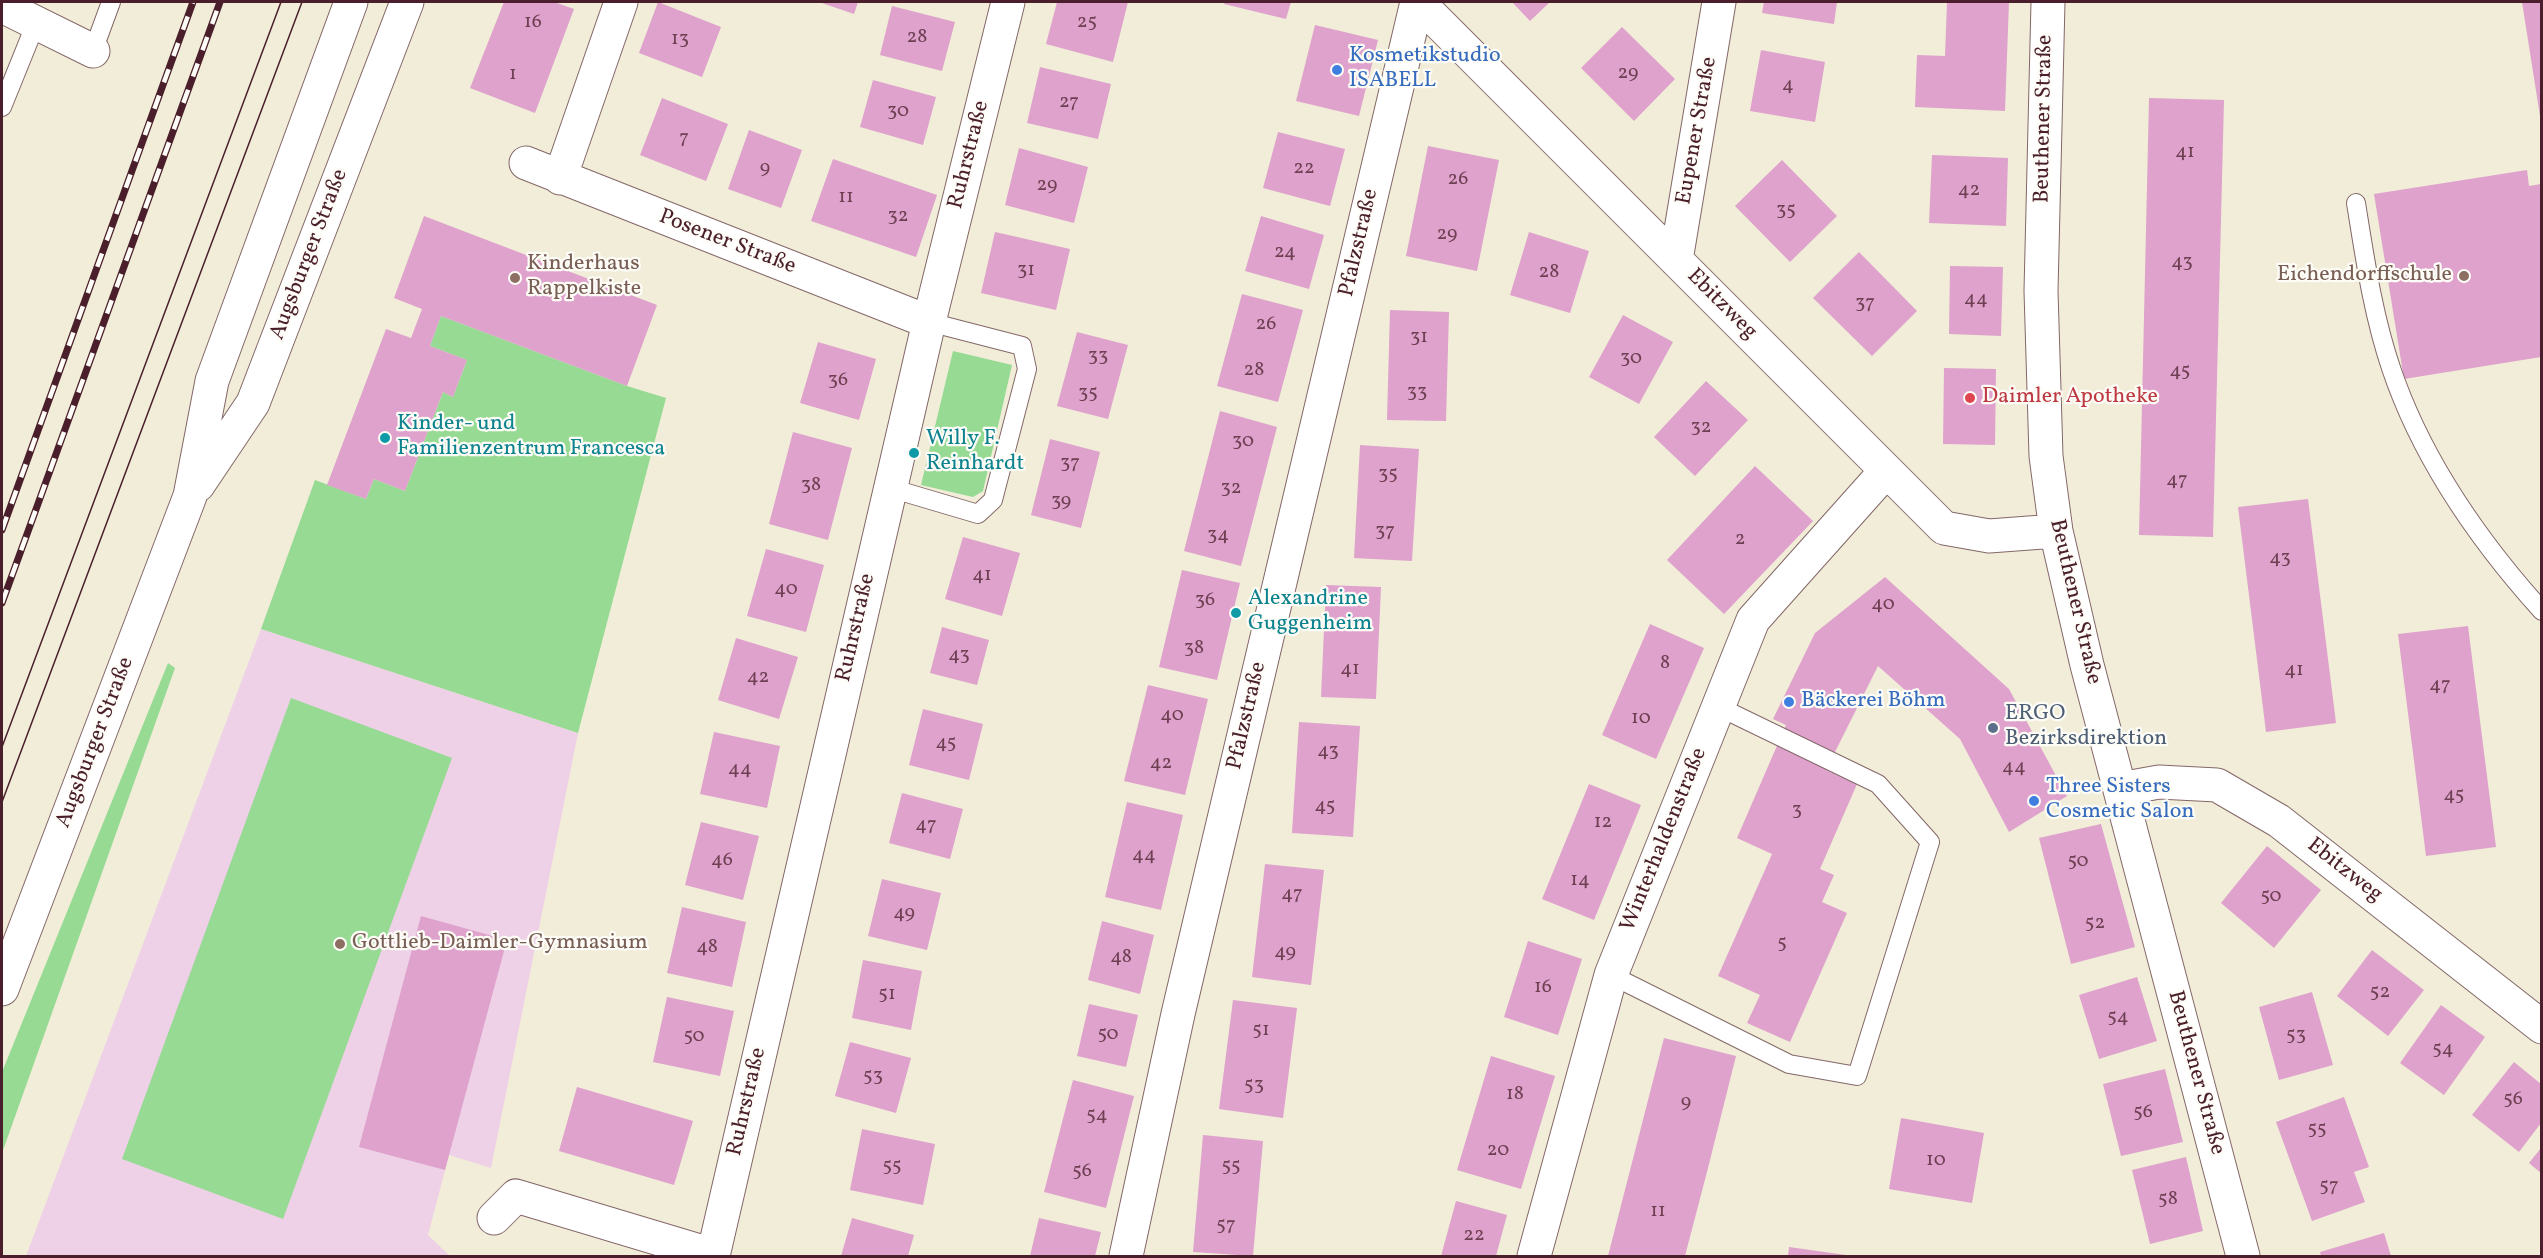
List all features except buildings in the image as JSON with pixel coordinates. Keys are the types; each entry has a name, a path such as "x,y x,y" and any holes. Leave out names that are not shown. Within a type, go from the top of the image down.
{"street":[{"name":"Augsburger Straße","path":"2,989 190,496 212,381 351,2"},
{"name":"Augsburger Straße","path":"190,496 253,403 407,2"},
{"path":"560,178 621,2"},
{"name":"Ruhrstraße","path":"713,1256 929,322 1008,2"},
{"name":"Ebitzweg","path":"1418,2 1944,528 1989,536 2056,531"},
{"name":"Pfalzstraße","path":"1126,1257 1178,1014 1418,2"},
{"name":"Eupener Straße","path":"1676,260 1719,2"},
{"name":"Beuthener Straße","path":"2048,2 2041,291 2046,456 2056,531 2087,665 2243,1257"},
{"path":"2,6 93,51"},
{"name":"Posener Straße","path":"526,163 929,322"},
{"name":"Winterhaldenstraße","path":"1534,1257 1611,975 1754,620 1886,471"},
{"name":"Ebitzweg","path":"2120,789 2159,782 2217,785 2279,821 2541,1027"},
{"path":"494,1218 516,1196 713,1256"}],"lane":[{"path":"93,51 111,2"},
{"path":"2,107 36,23"},
{"path":"2356,203 2369,288 2391,369 2427,451 2481,540 2541,611"},
{"path":"890,488 978,514 993,501 1027,369 1022,346 929,322"},
{"path":"1611,975 1789,1064 1857,1076 1930,842 1878,784 1719,707"}],"shaded area":[{"name":"Gottlieb-Daimler-Gymnasium","path":"261,629 578,733 491,1168 449,1155 428,1235 450,1256 26,1256"}],"green space":[{"path":"441,316 627,386 666,398 578,733 261,629 315,480 366,499 374,479 405,491 443,392 453,397 467,360 430,346"},
{"path":"953,351 1012,365 983,491 973,497 921,485"},
{"path":"168,663 175,668 2,1153 2,1072"},
{"path":"291,698 452,758 283,1219 122,1159"}],"tram line":[{"path":"2,747 281,2"},
{"path":"2,802 302,2"}],"railway":[{"path":"2,530 193,2"},
{"path":"2,603 220,2"}],"place":[{"name":"Kosmetikstudio ISABELL","path":"1337,70"},
{"name":"Eichendorffschule","path":"2464,276"},
{"name":"Kinderhaus Rappelkiste","path":"515,278"},
{"name":"Daimler Apotheke","path":"1970,398"},
{"name":"Kinder- und Familienzentrum Francesca","path":"385,438"},
{"name":"Willy F. Reinhardt","path":"914,453"},
{"name":"Alexandrine Guggenheim","path":"1236,613"},
{"name":"Bäckerei Böhm","path":"1789,702"},
{"name":"ERGO Bezirksdirektion","path":"1993,728"},
{"name":"Three Sisters Cosmetic Salon","path":"2034,801"},
{"name":"Gottlieb-Daimler-Gymnasium","path":"340,944"}]}
